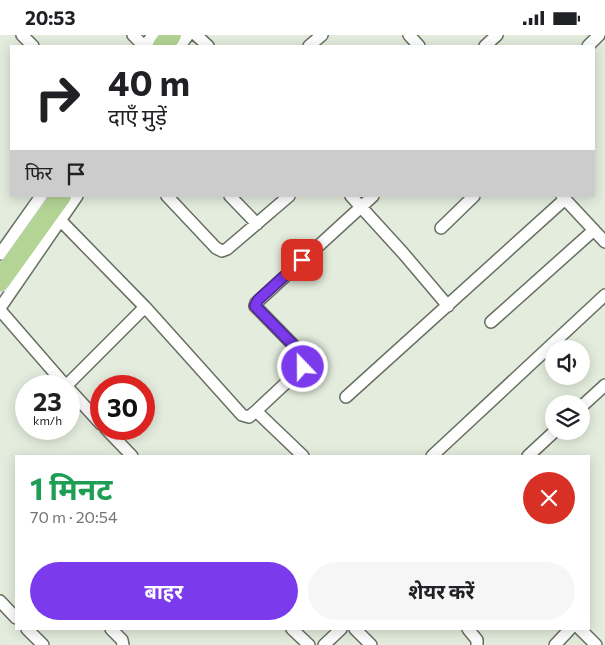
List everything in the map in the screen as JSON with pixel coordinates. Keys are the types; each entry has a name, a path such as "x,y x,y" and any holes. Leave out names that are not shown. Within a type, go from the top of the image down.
{"highway":[{"path":"0,281 60,197"}],"street":[{"path":"22,35 32,45"},
{"path":"133,35 143,45"},
{"path":"145,45 153,35"},
{"path":"196,35 207,45"},
{"path":"310,45 322,35"},
{"path":"409,35 418,45"},
{"path":"486,45 497,35"},
{"path":"0,254 40,197"},
{"path":"57,375 0,309 76,197"},
{"path":"168,197 216,248 222,251 227,249 288,197"},
{"path":"231,197 257,224"},
{"path":"352,197 448,306"},
{"path":"61,221 145,307 242,415 249,417 303,367 306,362 304,356 255,306 256,303 371,197"},
{"path":"441,229 473,197"},
{"path":"346,397 448,306 563,198 605,242"},
{"path":"491,322 594,229"},
{"path":"433,455 605,295"},
{"path":"79,375 145,307"},
{"path":"590,399 605,385"},
{"path":"80,401 90,412"},
{"path":"256,411 303,455"},
{"path":"117,440 131,455"},
{"path":"529,455 545,440"},
{"path":"0,601 15,617"},
{"path":"28,630 43,645"},
{"path":"112,630 122,640 123,645"},
{"path":"293,630 309,645"},
{"path":"324,645 340,630"},
{"path":"356,630 371,645"},
{"path":"469,630 477,640 477,645"},
{"path":"554,645 569,630"},
{"path":"581,630 596,645"}],"route":[{"path":"302,260 258,300 255,306 304,356 306,362 303,367"}]}
